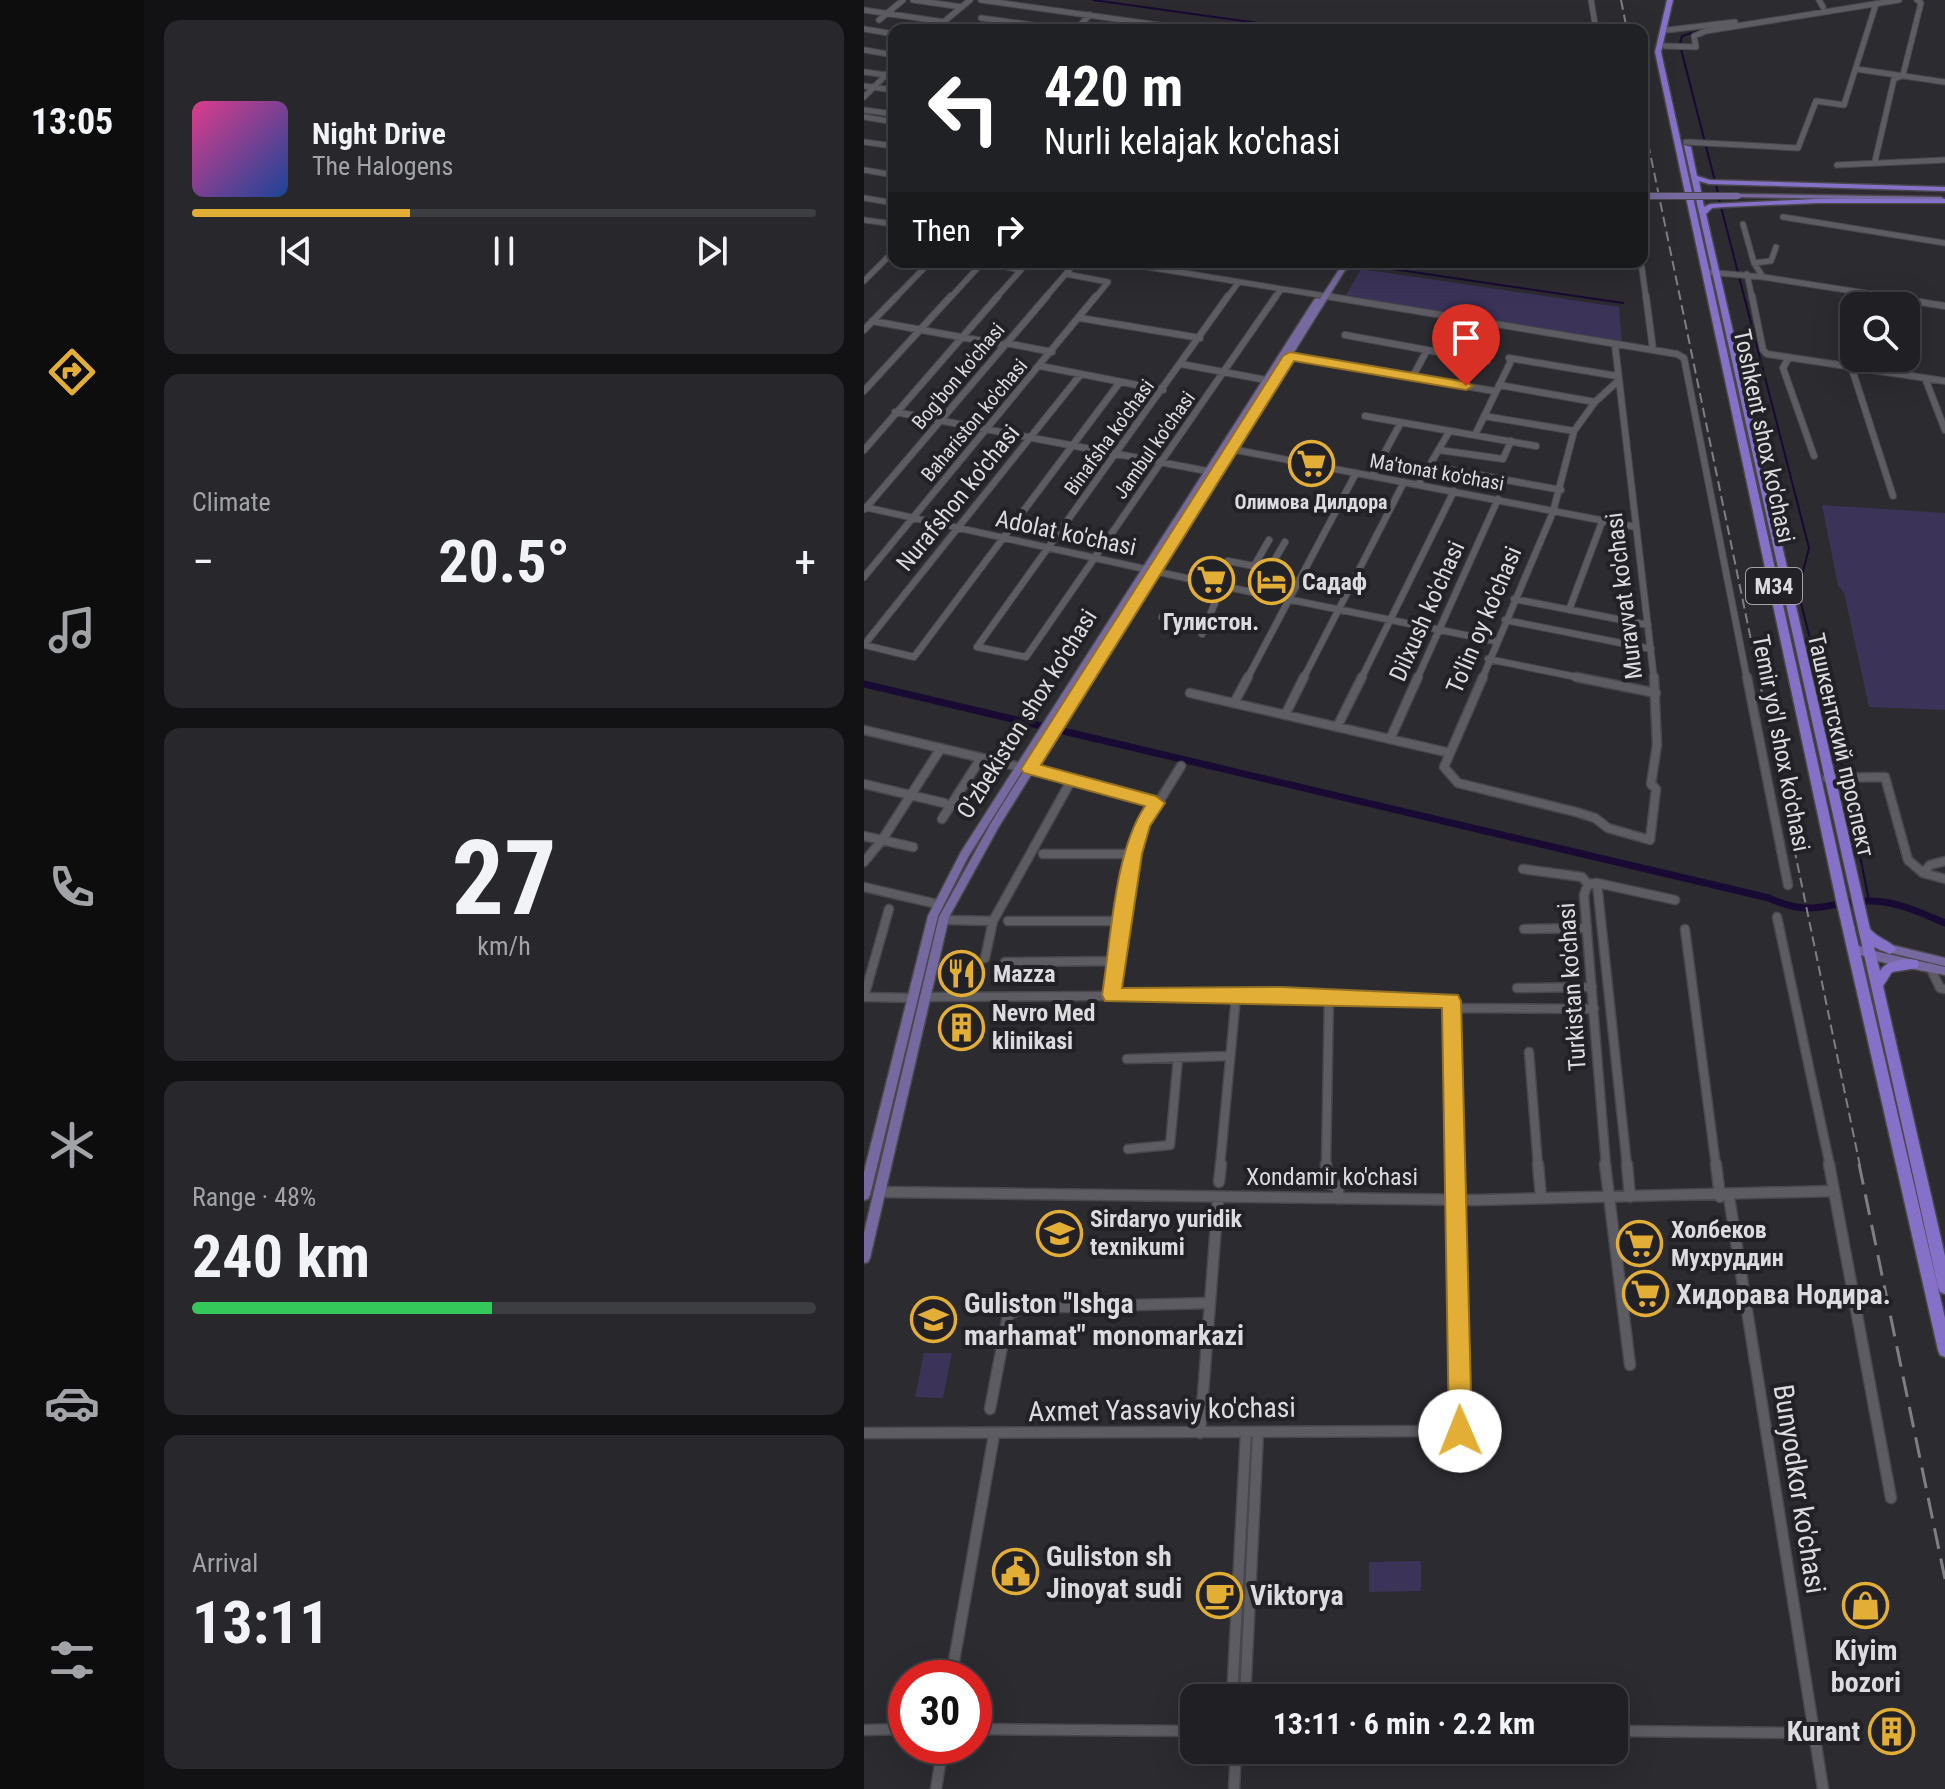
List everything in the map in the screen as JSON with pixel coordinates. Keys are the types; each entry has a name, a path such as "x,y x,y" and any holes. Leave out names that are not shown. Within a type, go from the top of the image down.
{"highway":[{"name":"M34","path":"1670,0 1658,52 1689,169"},
{"name":"M34","path":"1676,0 1665,46 1689,169"},
{"path":"1689,169 1709,182 1943,195"},
{"name":"Toshkent shox ko'chasi","path":"1689,169 1702,213 1711,272"},
{"name":"Toshkent shox ko'chasi","path":"1689,169 1850,904"},
{"path":"1702,213 1720,205 1943,195"},
{"name":"Ташкентский проспект","path":"1711,272 1827,778 1850,904"},
{"name":"M34","path":"1850,904 1861,926 1862,949"},
{"name":"M34","path":"1850,904 1945,1350"},
{"path":"1861,926 1872,940 1890,949"},
{"path":"1870,988 1888,968 1913,964"},
{"name":"M34","path":"1870,988 1945,1287"}],"main road":[{"path":"1648,195 1943,195"},
{"path":"1323,298 1341,268"},
{"name":"O'zbekiston shox ko'chasi","path":"865,1189 944,920 975,858 1046,734 1231,449 1323,298"},
{"name":"O'zbekiston shox ko'chasi","path":"1150,570 1207,471 1323,298"},
{"name":"O'zbekiston shox ko'chasi","path":"864,1258 937,904 964,855 1025,768"},
{"path":"1862,949 1890,949 1945,962"},
{"path":"1862,949 1945,971"},
{"name":"Xondamir ko'chasi","path":"865,1189 879,1192"}],"street":[{"path":"879,20 903,0"},
{"path":"913,0 962,7"},
{"path":"942,24 970,0"},
{"path":"981,0 1152,24"},
{"path":"1591,0 1595,24"},
{"path":"1819,0 1823,7"},
{"path":"1668,30 1865,0"},
{"path":"1665,46 1696,47 1694,36 1706,31 1899,0"},
{"path":"1875,161 1894,79 1900,76 1921,3 1917,0"},
{"path":"1686,142 1798,148 1816,101 1844,105 1876,4"},
{"path":"864,10 944,22"},
{"path":"1079,24 1090,15"},
{"path":"981,18 1026,24"},
{"path":"864,29 888,33"},
{"path":"864,50 888,54"},
{"path":"1856,69 1945,82"},
{"path":"864,72 888,75"},
{"path":"864,97 888,72"},
{"path":"864,86 888,89"},
{"path":"864,110 888,113"},
{"path":"864,117 888,121"},
{"path":"864,142 888,145"},
{"path":"1837,165 1945,160"},
{"path":"864,170 888,174"},
{"path":"864,198 888,202"},
{"path":"1783,217 1945,243"},
{"path":"864,220 888,223"},
{"path":"1743,224 1754,263 1763,277"},
{"path":"1754,263 1773,259 1776,247"},
{"path":"864,281 888,257"},
{"path":"864,330 924,268"},
{"path":"864,391 977,268"},
{"path":"864,450 1021,270 1012,268"},
{"name":"Bog'bon ko'chasi","path":"865,508 1071,268"},
{"path":"1152,268 1653,350 1642,268"},
{"path":"1711,272 1745,274 1945,306"},
{"name":"Bahariston ko'chasi","path":"864,577 1108,282 1066,274"},
{"path":"1745,274 1763,350 1773,356 1840,367"},
{"name":"Binafsha ko'chasi","path":"1026,657 977,647 1238,283"},
{"name":"Jambul ko'chasi","path":"1026,657 1280,291"},
{"path":"1080,318 1200,338"},
{"path":"872,321 1052,352"},
{"path":"1345,335 1487,361"},
{"name":"Muravvat ko'chasi","path":"1444,767 1458,783 1576,812 1595,818 1608,828 1650,840 1656,789 1651,784 1657,745 1656,693 1615,345"},
{"path":"1413,376 1427,350"},
{"name":"Temir yo'l shox ko'chasi","path":"1653,350 1684,358 1788,885"},
{"path":"1290,356 1595,402"},
{"path":"1788,359 1783,368 1814,456"},
{"path":"1475,435 1510,360 1617,379"},
{"path":"1181,364 1266,380"},
{"path":"1040,366 1163,390"},
{"path":"1853,372 1893,496"},
{"path":"1876,372 1945,381"},
{"name":"Nurafshon ko'chasi","path":"864,645 1081,374"},
{"path":"1925,378 1945,430"},
{"path":"1484,416 1574,431 1617,379"},
{"path":"864,645 914,657 1120,382"},
{"path":"895,412 1207,471"},
{"path":"1365,416 1536,446"},
{"path":"1372,476 1400,424"},
{"name":"To'lin oy ko'chasi","path":"1444,767 1495,641 1553,512 1574,431"},
{"path":"1418,485 1449,432"},
{"path":"1439,450 1503,459 1511,441"},
{"name":"Ma'tonat ko'chasi","path":"1231,449 1636,527"},
{"path":"1430,466 1561,490"},
{"path":"1234,703 1356,473"},
{"path":"1285,715 1404,482"},
{"path":"1337,727 1454,491"},
{"name":"Dilxush ko'chasi","path":"1390,739 1498,499"},
{"name":"Adolat ko'chasi","path":"865,508 1222,586 1495,641"},
{"path":"1569,610 1602,522"},
{"path":"1254,566 1269,540"},
{"path":"1256,592 1285,542"},
{"path":"1228,561 1269,569"},
{"path":"1162,617 1204,630 1222,586"},
{"path":"1514,599 1648,625"},
{"path":"1505,620 1651,649"},
{"path":"1488,659 1656,693"},
{"path":"1190,693 1450,753"},
{"path":"864,730 1072,779 1156,803"},
{"path":"864,862 882,840 941,748"},
{"path":"942,819 981,758"},
{"path":"1112,995 1133,854 1142,825 1181,766"},
{"path":"1827,778 1885,777 1904,852 1911,865 1923,873 1945,879"},
{"path":"985,958 993,921 1072,779"},
{"path":"864,784 944,803"},
{"path":"864,836 913,847"},
{"path":"1043,854 1133,854"},
{"path":"1923,873 1930,865 1945,861"},
{"path":"1523,869 1582,877 1592,883 1675,900"},
{"name":"Turkistan ko'chasi","path":"1592,883 1584,895 1608,1197 1630,1365"},
{"name":"Turkistan ko'chasi","path":"1592,883 1630,1197"},
{"path":"864,887 937,904"},
{"path":"889,909 864,997 1329,996 1594,1009"},
{"path":"1777,917 1891,1498"},
{"path":"944,920 993,921"},
{"path":"1008,921 1123,921"},
{"path":"1524,929 1587,928"},
{"name":"Bunyodkor ko'chasi","path":"1685,929 1725,1197 1823,1789"},
{"path":"1005,962 1117,961"},
{"path":"1930,967 1940,988 1945,989"},
{"path":"1517,988 1592,987"},
{"path":"1219,1182 1236,996"},
{"path":"1329,996 1326,1183 1338,1186 1338,1199"},
{"path":"1451,1004 1456,1198"},
{"path":"1529,1052 1541,1198"},
{"path":"1127,1059 1230,1056"},
{"path":"1128,1149 1170,1145 1178,1058"},
{"name":"Xondamir ko'chasi","path":"879,1192 1338,1199 1725,1197 1833,1191"},
{"name":"Axmet Yassaviy ko'chasi","path":"864,1433 994,1435 1460,1431 1456,1198"},
{"path":"1200,1433 1218,1199"},
{"path":"990,1409 1006,1321 1008,1315 1022,1308 1209,1303"},
{"path":"1233,1684 1252,1432"},
{"path":"1245,1684 1252,1432"},
{"path":"954,1660 994,1435"},
{"path":"864,1730 888,1729"},
{"path":"992,1729 1180,1731"},
{"path":"1628,1731 1815,1733"},
{"path":"936,1789 940,1764"},
{"path":"1234,1789 1235,1764"}],"shaded area":[{"path":"1361,269 1619,307 1622,344 1368,303 1369,299 1346,295"},
{"path":"1822,505 1945,513 1945,710 1869,707 1844,593 1838,586"},
{"path":"924,1353 952,1353 943,1398 915,1397"},
{"path":"1421,1561 1421,1591 1369,1592 1369,1562"}],"waterway":[{"path":"1093,0 1264,24"},
{"path":"1680,44 1682,36 1702,30"},
{"path":"1681,49 1718,193"},
{"path":"1719,199 1809,548 1798,591 1844,774"},
{"path":"1386,268 1623,303"},
{"path":"864,684 1785,904 1811,908 1858,901 1892,903 1945,923"},
{"path":"1845,780 1869,901"}],"railway":[{"path":"1621,0 1626,24"},
{"path":"1648,143 1860,1166"},
{"path":"1859,1164 1945,1579"}],"place":[{"name":"Олимова Дилдора","path":"1311,463"},
{"name":"Гулистон.","path":"1211,580"},
{"name":"Садаф","path":"1271,582"},
{"name":"Mazza","path":"962,974"},
{"name":"Nevro Med klinikasi","path":"961,1027"},
{"name":"Sirdaryo yuridik texnikumi","path":"1059,1233"},
{"name":"Холбеков Мухруддин","path":"1640,1244"},
{"name":"Хидорава Нодира.","path":"1645,1294"},
{"name":"Guliston \"Ishga marhamat\" monomarkazi","path":"933,1319"},
{"name":"Guliston sh Jinoyat sudi","path":"1015,1572"},
{"name":"Viktorya","path":"1219,1595"},
{"name":"Kiyim bozori","path":"1866,1605"},
{"name":"Kurant","path":"1891,1731"}],"route":[{"path":"1460,1431 1451,1001 1282,995 1112,995 1136,839 1156,803 1030,769 1290,356 1466,386"}]}
